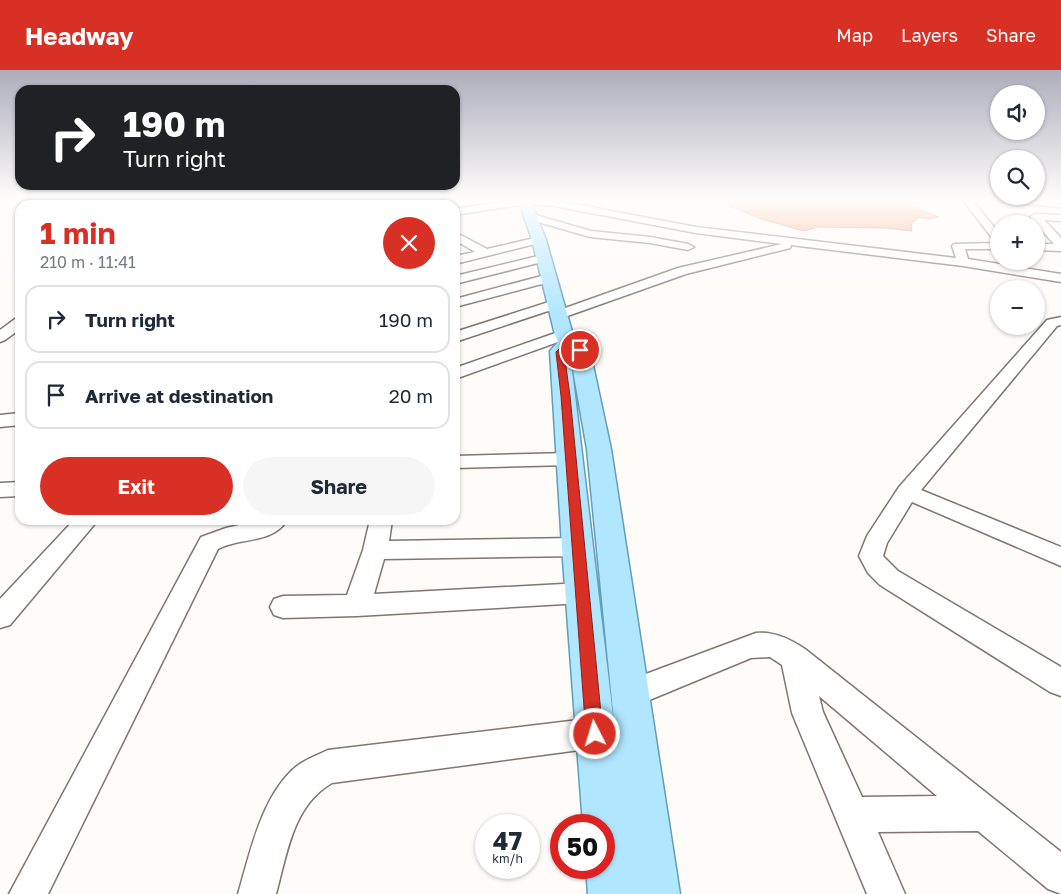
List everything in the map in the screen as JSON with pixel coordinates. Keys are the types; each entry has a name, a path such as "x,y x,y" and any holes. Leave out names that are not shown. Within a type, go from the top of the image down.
{"main road":[{"path":"539,240 542,259 550,278 562,324 560,352 577,547 612,894"},
{"path":"562,324 580,350 599,449 656,894"}],"street":[{"path":"629,237 688,247"},
{"path":"764,237 990,264"},
{"path":"460,238 485,253"},
{"path":"460,259 539,240"},
{"path":"460,372 562,324 638,285 682,271 806,242"},
{"path":"963,262 958,246 990,246"},
{"path":"1045,247 1061,246"},
{"path":"460,279 542,259"},
{"path":"1040,270 1061,278"},
{"path":"460,302 550,278"},
{"path":"0,321 15,316"},
{"path":"1061,321 1052,323 907,492 875,542 871,556 877,566 889,578 1061,683"},
{"path":"460,335 562,324"},
{"path":"0,337 15,326"},
{"path":"0,421 15,420"},
{"path":"460,462 570,459"},
{"path":"0,490 15,489"},
{"path":"907,492 1061,557"},
{"path":"5,606 82,525"},
{"path":"28,894 209,543 227,534 261,530 272,525"},
{"path":"358,605 375,550 380,525"},
{"path":"375,550 577,547"},
{"path":"283,607 358,605 582,593"},
{"path":"630,694 759,644 769,643 795,658 1061,876"},
{"path":"795,658 808,713 886,894"},
{"path":"257,894 279,820 293,795 310,778 328,767 595,734"},
{"path":"852,815 984,813"}],"route":[{"path":"580,350 568,343 560,352 566,396 577,547 595,734"}]}
